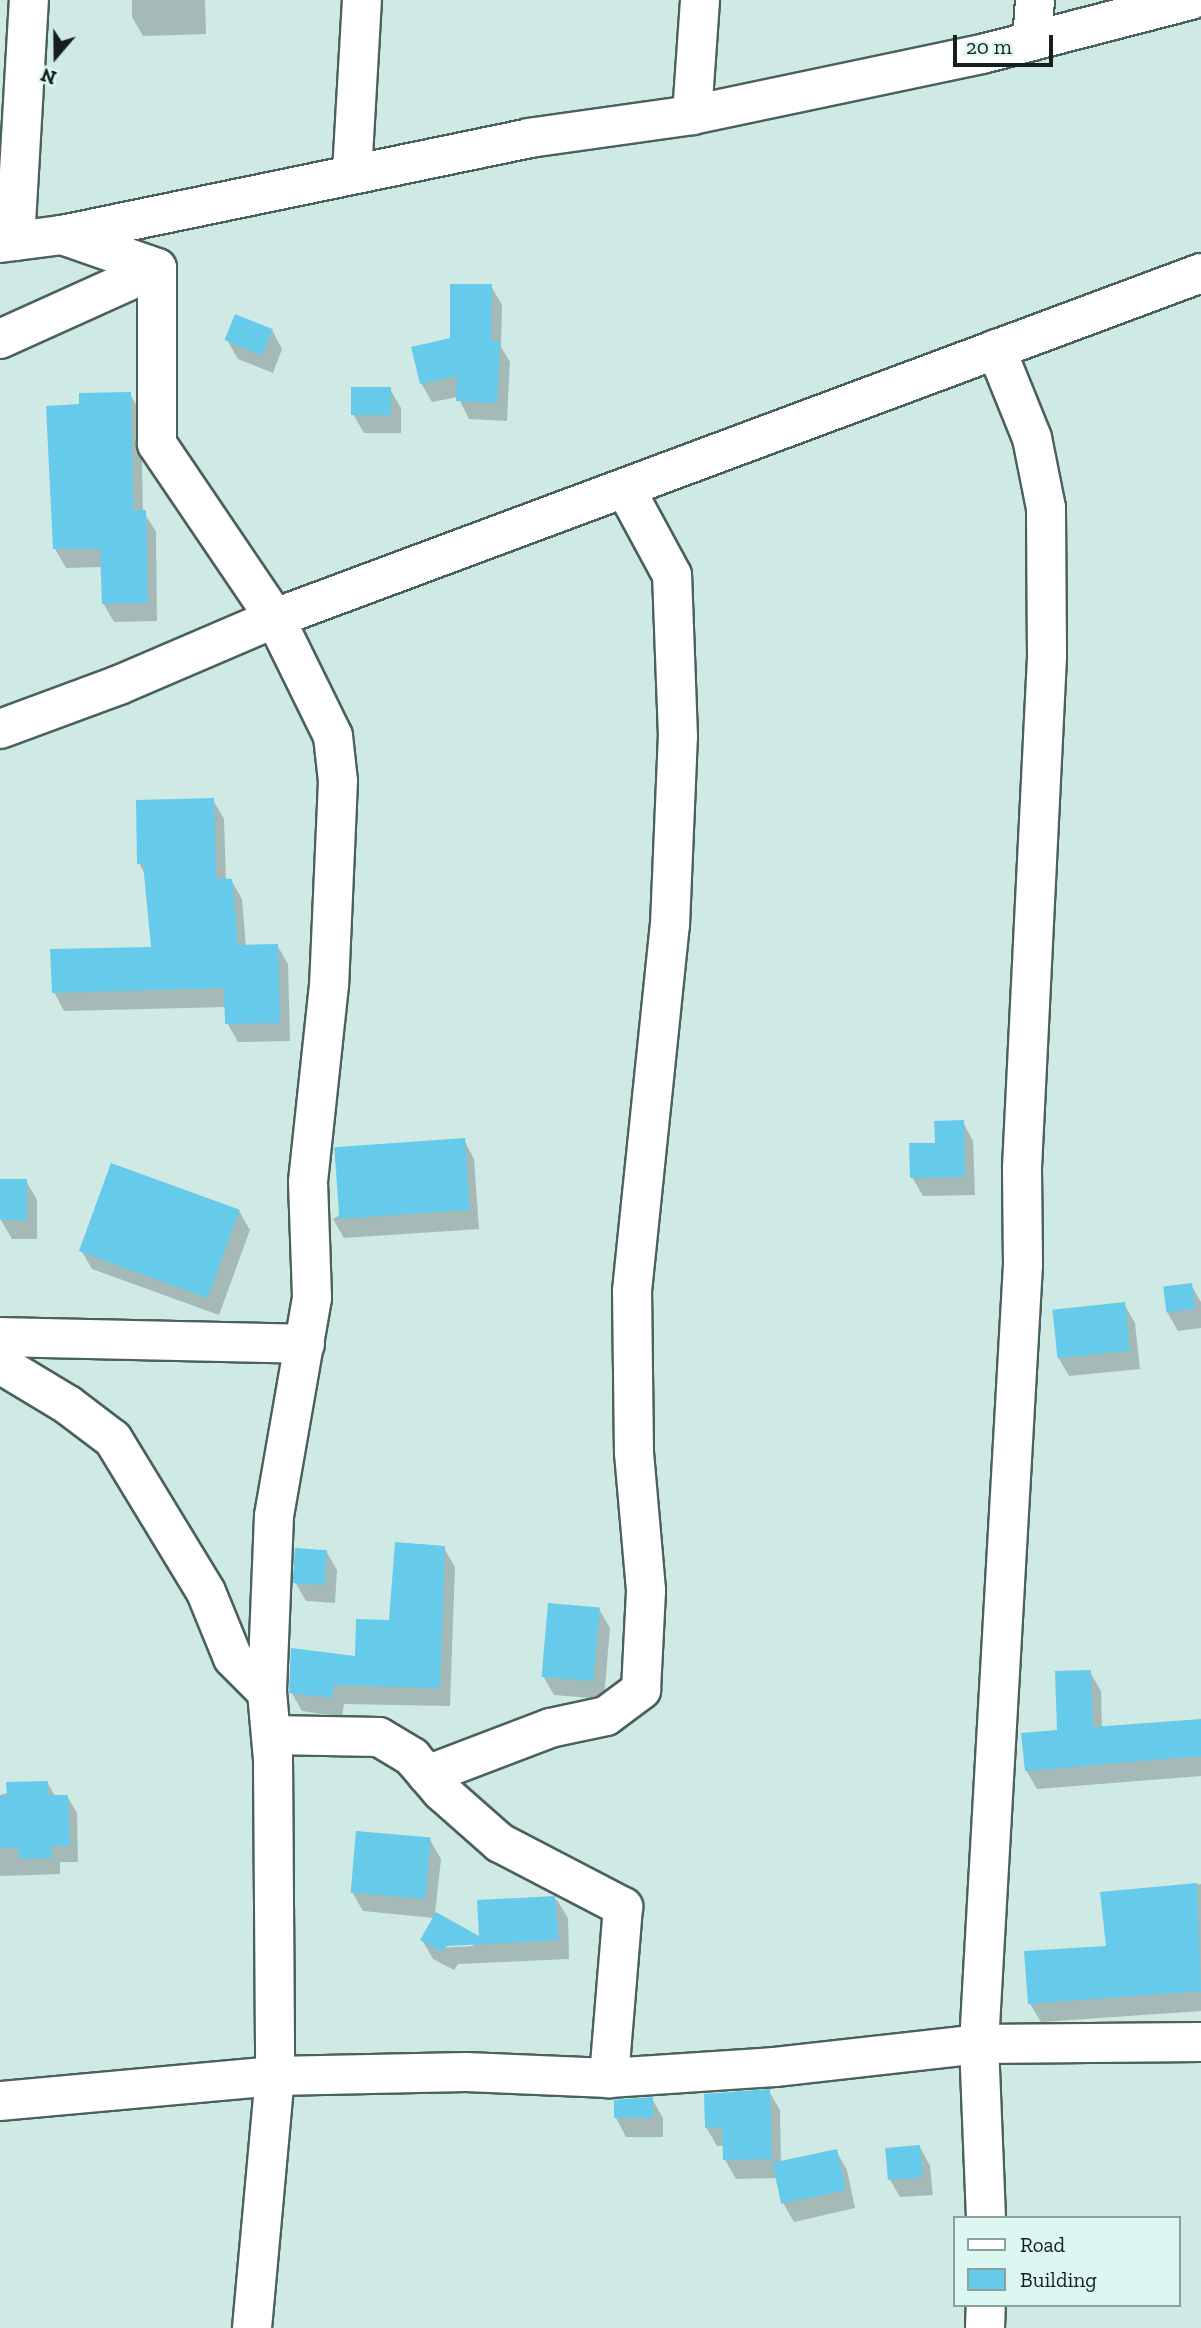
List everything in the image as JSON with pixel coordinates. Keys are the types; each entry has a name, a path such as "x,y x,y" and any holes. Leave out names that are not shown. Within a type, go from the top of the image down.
{"street":[{"path":"29,0 8,242 62,235 529,138 692,115 1032,41 1191,0"},
{"path":"352,173 362,0"},
{"path":"692,115 700,0"},
{"path":"1032,41 1035,0"},
{"path":"62,235 157,268"},
{"path":"0,339 157,268"},
{"path":"157,268 157,444 275,618 333,736 338,781 329,985 308,1182 312,1298 274,1516 267,1692 271,1735 275,2076 252,2328"},
{"path":"0,729 119,685 275,618 626,490 1201,272"},
{"path":"986,2216 979,2044 1023,1265 1023,1168 1046,656 1046,508 1032,438 996,349"},
{"path":"427,1775 462,1758 550,1728 606,1716 641,1690 646,1590 634,1453 632,1291 670,925 678,737 672,575 626,490"},
{"path":"0,1337 306,1344"},
{"path":"0,1364 68,1405 113,1439 206,1592 233,1658 267,1692"},
{"path":"271,1735 379,1737 412,1757 427,1775 499,1843 623,1907 609,2078"},
{"path":"0,2101 275,2076 466,2071 609,2078 775,2067 979,2044 1201,2042"},
{"path":"985,2328 986,2307"}],"building":[{"path":"450,284 492,284 491,341 500,341 497,403 456,401 457,376 420,384 411,347 450,338"},
{"path":"235,314 273,329 263,355 225,340"},
{"path":"351,387 391,387 391,415 351,415"},
{"path":"131,392 133,510 146,510 148,603 102,604 100,549 53,549 46,406 79,404 79,393"},
{"path":"214,798 216,878 232,879 238,945 278,944 280,1023 225,1024 224,988 52,993 50,949 151,947 143,864 137,864 136,800"},
{"path":"964,1120 965,1177 910,1178 909,1143 935,1143 934,1121"},
{"path":"465,1138 470,1210 339,1219 334,1147"},
{"path":"111,1163 240,1210 208,1298 79,1251"},
{"path":"0,1179 27,1179 27,1220 0,1220"},
{"path":"1192,1283 1195,1309 1166,1312 1163,1287"},
{"path":"1125,1302 1130,1351 1058,1358 1052,1310"},
{"path":"395,1542 445,1546 440,1688 334,1685 332,1698 289,1693 291,1648 355,1656 356,1619 389,1620"},
{"path":"295,1548 327,1550 324,1585 293,1583"},
{"path":"548,1603 600,1608 593,1681 542,1677"},
{"path":"1091,1670 1093,1727 1201,1719 1201,1756 1025,1771 1021,1733 1057,1730 1055,1671"},
{"path":"48,1781 48,1795 68,1795 70,1846 51,1846 52,1858 19,1859 18,1847 0,1848 0,1796 7,1796 6,1782"},
{"path":"356,1831 431,1838 425,1899 351,1893"},
{"path":"1197,1883 1201,1991 1028,2004 1024,1951 1106,1946 1100,1892"},
{"path":"555,1896 559,1940 447,1946 443,1952 420,1940 436,1912 479,1936 477,1900"},
{"path":"770,2089 772,2159 723,2160 722,2127 705,2128 704,2094"},
{"path":"653,2097 653,2118 614,2118 614,2100"},
{"path":"920,2145 923,2177 888,2180 885,2148"},
{"path":"837,2149 846,2190 781,2204 772,2163"}]}
